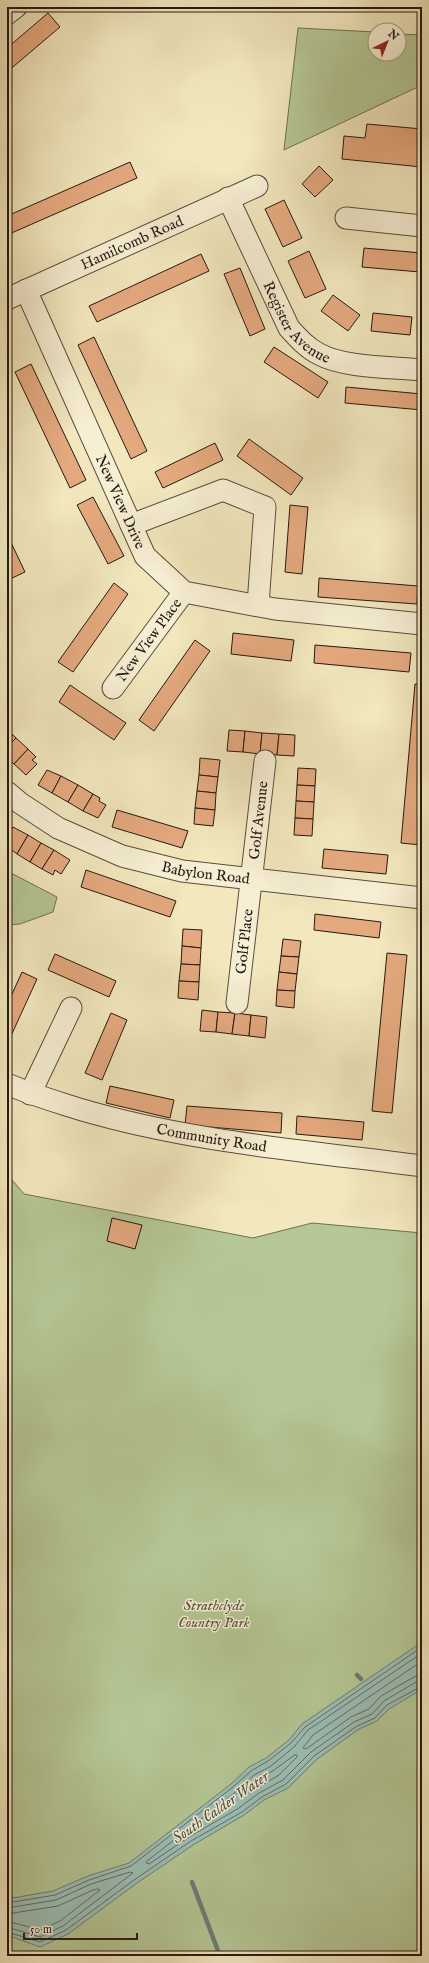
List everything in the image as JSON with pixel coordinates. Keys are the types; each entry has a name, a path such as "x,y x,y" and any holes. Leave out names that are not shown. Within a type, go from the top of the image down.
{"street":[{"path":"7,14 16,7"},
{"name":"Hamilcomb Road","path":"7,299 257,186"},
{"name":"Register Avenue","path":"228,198 289,328 303,344 318,354 334,360 422,370"},
{"path":"346,218 422,226"},
{"name":"New View Drive","path":"26,290 145,556 184,592"},
{"path":"131,525 224,490 265,508 258,606"},
{"path":"184,592 258,606 422,624"},
{"name":"New View Place","path":"113,688 184,592"},
{"name":"Golf Avenue","path":"250,879 265,761"},
{"name":"Babylon Road","path":"7,792 20,803 58,828 122,856 182,871 422,898"},
{"name":"Golf Place","path":"237,1003 250,879"},
{"path":"30,1094 70,1008"},
{"name":"Community Road","path":"7,1084 30,1094 153,1129 231,1142 422,1166"}],"green space":[{"path":"298,28 367,32 367,62 407,62 407,34 422,35 422,85 284,150"},
{"path":"7,871 57,897 53,912 20,924 7,925"},
{"name":"Strathclyde Country Park","path":"7,1174 24,1194 253,1238 312,1223 422,1233 422,1956 7,1956"}],"water":[{"name":"South Calder Water","path":"422,1642 422,1689 389,1709 377,1721 359,1729 316,1760 288,1788 264,1800 244,1815 193,1845 137,1883 68,1934 40,1947 7,1935 7,1899 53,1891 88,1876 129,1863 231,1784 249,1767 266,1758 289,1740 302,1724"}],"building":[{"path":"48,13 60,27 7,72 7,48"},
{"path":"367,124 422,129 422,167 342,159 344,136 365,138"},
{"path":"130,162 137,178 7,235 7,216"},
{"path":"319,166 333,180 315,197 302,184"},
{"path":"284,200 302,238 283,247 265,209"},
{"path":"364,248 422,253 420,272 362,267"},
{"path":"309,251 326,289 305,298 288,261"},
{"path":"201,254 209,271 97,322 89,306"},
{"path":"240,268 265,329 250,336 224,274"},
{"path":"333,295 360,315 348,331 321,311"},
{"path":"373,313 412,317 410,335 371,331"},
{"path":"94,337 147,451 131,459 78,345"},
{"path":"274,347 328,382 318,398 264,362"},
{"path":"31,364 86,480 70,488 15,372"},
{"path":"346,387 422,394 422,410 345,403"},
{"path":"249,439 303,478 291,495 237,456"},
{"path":"215,443 223,460 163,488 155,472"},
{"path":"93,497 124,556 108,564 77,505"},
{"path":"290,505 308,507 302,574 285,572"},
{"path":"7,534 25,572 8,580 7,578"},
{"path":"319,578 418,586 417,604 318,597"},
{"path":"114,583 128,594 73,672 58,662"},
{"path":"233,633 294,640 291,661 231,654"},
{"path":"195,640 210,651 154,731 139,720"},
{"path":"315,645 411,653 409,672 314,663"},
{"path":"415,684 422,685 421,845 401,843"},
{"path":"70,685 126,723 114,740 59,702"},
{"path":"7,729 16,738 7,747"},
{"path":"229,730 245,731 243,752 227,751"},
{"path":"245,731 262,733 260,754 243,752"},
{"path":"262,733 279,734 277,755 260,754"},
{"path":"279,734 295,735 294,756 277,755"},
{"path":"16,738 28,749 14,764 7,757 7,747"},
{"path":"28,749 36,757 32,760 37,764 26,775 14,764"},
{"path":"200,758 220,760 218,777 199,775"},
{"path":"298,768 316,769 315,786 297,785"},
{"path":"47,770 61,776 52,793 38,785"},
{"path":"199,775 218,777 216,793 197,791"},
{"path":"61,776 78,785 68,802 52,793"},
{"path":"78,785 93,794 83,811 68,802"},
{"path":"297,785 315,786 314,802 296,801"},
{"path":"197,791 216,793 215,810 195,808"},
{"path":"93,794 100,798 99,801 106,805 98,818 83,811"},
{"path":"296,801 314,802 313,819 295,818"},
{"path":"195,808 215,810 213,826 194,824"},
{"path":"117,810 188,831 182,848 112,827"},
{"path":"295,818 313,819 312,836 294,835"},
{"path":"13,827 28,835 17,854 9,848 10,844 7,842 7,837"},
{"path":"28,835 41,843 30,862 17,854"},
{"path":"41,843 54,850 42,869 30,862"},
{"path":"324,849 388,855 386,874 322,868"},
{"path":"54,850 70,860 61,874 55,870 53,875 42,869"},
{"path":"86,870 176,901 170,917 81,887"},
{"path":"315,914 381,922 379,938 314,930"},
{"path":"183,929 202,930 201,948 182,946"},
{"path":"283,939 301,941 299,957 281,956"},
{"path":"182,946 201,948 200,965 181,964"},
{"path":"387,953 407,955 392,1113 372,1111"},
{"path":"55,954 116,981 109,997 48,970"},
{"path":"281,956 299,957 297,974 279,972"},
{"path":"181,964 200,965 199,982 179,981"},
{"path":"22,972 37,979 10,1038 7,1037 7,1005"},
{"path":"279,972 297,974 295,991 277,990"},
{"path":"179,981 199,982 198,1000 178,998"},
{"path":"277,990 295,991 294,1008 276,1006"},
{"path":"202,1010 218,1012 216,1032 200,1031"},
{"path":"218,1012 235,1013 232,1034 216,1032"},
{"path":"111,1013 127,1020 102,1080 85,1073"},
{"path":"235,1013 251,1015 249,1036 232,1034"},
{"path":"251,1015 267,1017 265,1038 249,1036"},
{"path":"110,1086 174,1100 170,1118 106,1103"},
{"path":"187,1106 282,1113 281,1133 185,1125"},
{"path":"297,1116 364,1122 362,1140 296,1134"},
{"path":"112,1218 142,1225 135,1249 107,1241"}],"waterway":[{"path":"357,1675 361,1679"},
{"path":"192,1882 220,1956"}]}
